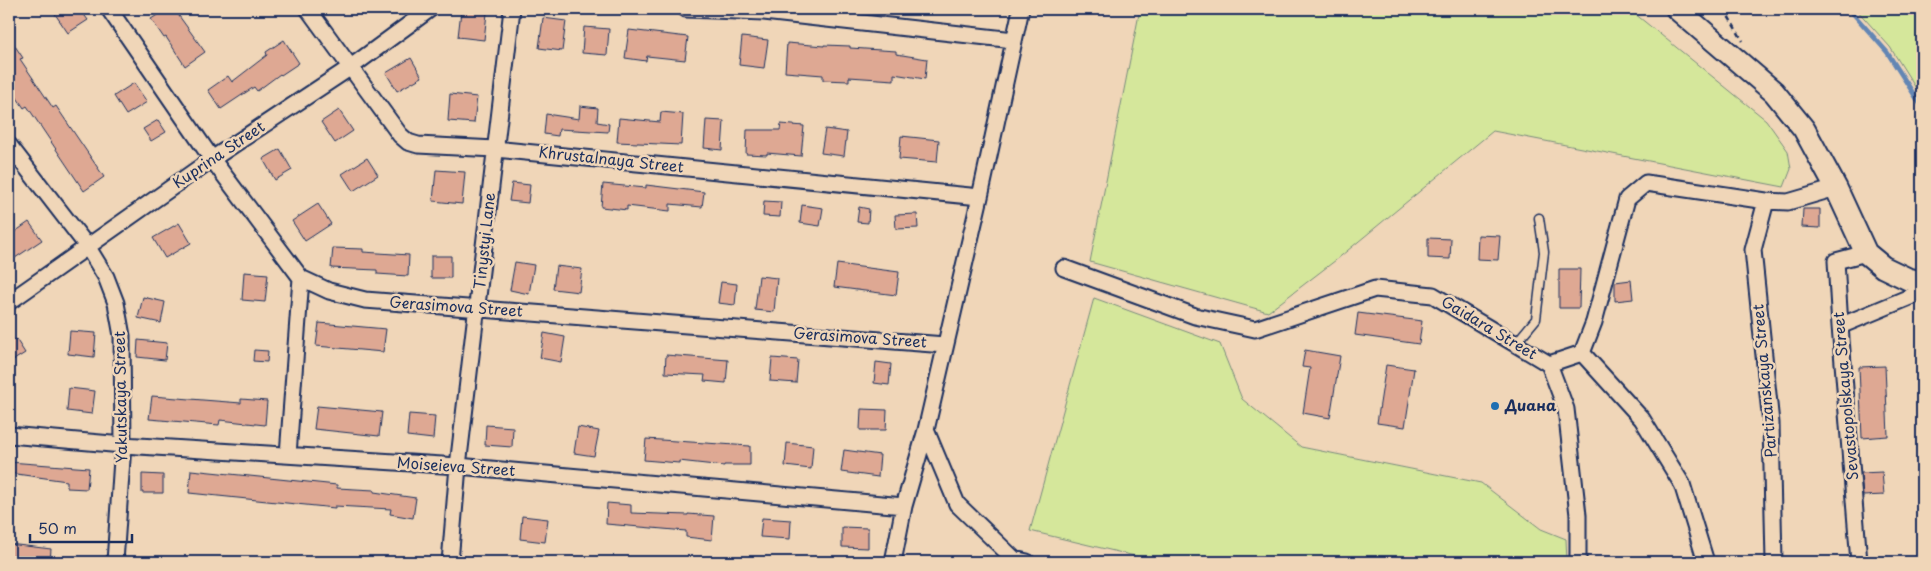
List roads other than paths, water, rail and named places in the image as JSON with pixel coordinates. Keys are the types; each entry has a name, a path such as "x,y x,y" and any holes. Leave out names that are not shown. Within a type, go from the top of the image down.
{"main road":[{"path":"1678,9 1774,92 1804,129 1836,188 1866,253 1883,267 1908,279 1922,282"}],"street":[{"name":"Gerasimova Street","path":"109,9 212,159 301,278 329,292 365,300 945,344"},
{"name":"Khrustalnaya Street","path":"308,9 400,135 408,142 418,145 495,149 980,197"},
{"name":"Kuprina Street","path":"9,302 212,159 351,67 430,9"},
{"name":"Tinystyi Lane","path":"450,562 458,466 512,9"},
{"path":"686,9 764,12 1014,40"},
{"path":"893,562 904,506 926,430 980,197 1021,9"},
{"name":"Yakutskaya Street","path":"9,145 87,246 106,277 116,303 122,336 123,445 115,562"},
{"path":"1582,353 1594,322 1627,199 1646,183 1766,201 1788,202 1836,188"},
{"name":"Partizanskaya Street","path":"1766,201 1753,250 1771,423 1774,562"},
{"name":"Sevastopolskaya Street","path":"1859,562 1836,261 1866,253"},
{"name":"Gaidara Street","path":"1064,268 1195,316 1255,329 1375,289 1433,295 1549,364 1566,409 1578,515 1578,562"},
{"path":"288,455 301,278"},
{"path":"1840,326 1922,292"},
{"path":"1549,364 1582,353"},
{"path":"1582,353 1642,419 1682,484 1706,562"},
{"path":"926,430 957,504 1014,559 1027,562"},
{"name":"Moiseieva Street","path":"9,435 123,445 458,466 904,506"}],"lane":[{"path":"1516,344 1536,319 1544,252 1539,218"}],"waterway":[{"path":"1849,9 1887,52 1922,107"}],"place":[{"name":"Диана","path":"1495,406"}]}
